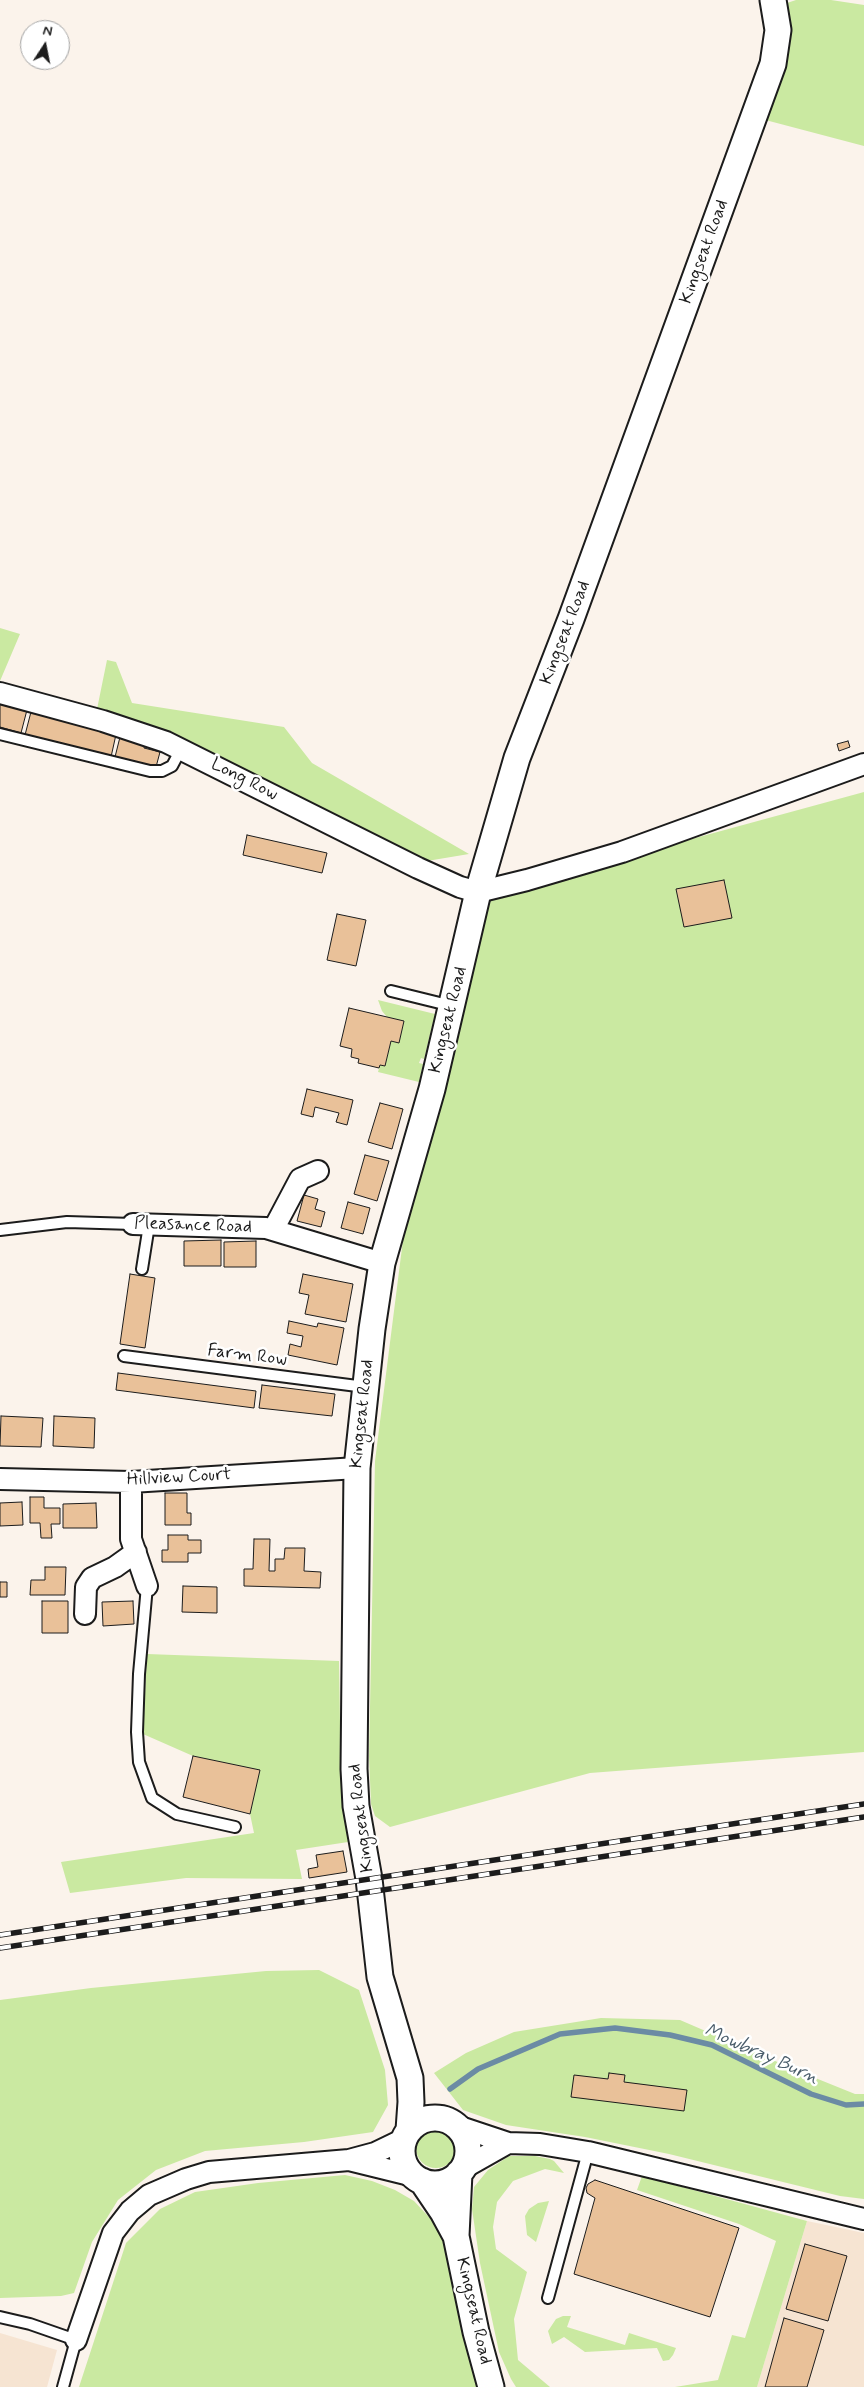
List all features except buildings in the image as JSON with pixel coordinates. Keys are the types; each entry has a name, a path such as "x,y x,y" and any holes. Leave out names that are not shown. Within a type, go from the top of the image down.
{"street":[{"name":"Kingseat Road","path":"456,2236 443,2212 403,2160 411,2102 410,2078 380,1978 369,1879 356,1806 354,1740 357,1468 372,1329 382,1263 432,1089 453,1006 478,892 517,758 572,619 773,64 778,30 773,0"},
{"name":"Long Row","path":"0,694 103,721 166,742 418,868 460,887 478,892"},
{"path":"478,892 527,880 622,852 864,764"},
{"path":"273,1230 300,1179 318,1171"},
{"name":"Pleasance Road","path":"141,1224 266,1228 382,1263"},
{"name":"Hillview Court","path":"0,1479 131,1482 357,1468"},
{"path":"131,1482 131,1539 147,1586"},
{"path":"85,1614 86,1588 92,1578 115,1567 136,1552"},
{"name":"Kingseat Road","path":"410,2078 464,2135 468,2146 468,2156 461,2171 456,2236 476,2332 491,2387"},
{"path":"76,2340 113,2233 130,2211 149,2195 186,2179 209,2172 349,2160 375,2152 406,2135 426,2119 437,2117 508,2143 540,2144 588,2152 864,2219"},
{"path":"349,2160 441,2183 508,2143"}],"lane":[{"path":"0,734 150,771 162,772 172,766 181,749"},
{"path":"391,990 453,1006"},
{"name":"Pleasance Road","path":"0,1230 67,1222 141,1224"},
{"path":"141,1224 142,1269"},
{"name":"Farm Row","path":"124,1356 366,1387"},
{"path":"147,1586 139,1674 137,1732 139,1762 152,1798 177,1814 235,1827"},
{"path":"548,2298 588,2152"},
{"path":"0,2317 30,2324 76,2340 63,2387"}],"shaded area":[{"path":"807,2221 864,2233 864,2387 757,2387"},
{"path":"0,2333 57,2350 47,2387 0,2387"}],"green space":[{"path":"796,0 831,0 864,5 864,146 754,117 772,8"},
{"path":"0,628 20,634 0,681"},
{"path":"107,660 116,662 132,703 284,727 312,763 469,854 421,862 96,714"},
{"path":"864,792 864,1752 590,1773 390,1827 375,1816 371,1804 369,1756 375,1461 405,1224 491,899 611,861"},
{"path":"378,1000 435,1014 424,1059 421,1058 419,1063 423,1064 419,1082 378,1072 380,1065 385,1066 391,1041 399,1043 404,1021 387,1017 382,1011"},
{"path":"147,1654 339,1661 341,1781 348,1842 296,1850 302,1879 186,1878 70,1893 61,1862 254,1833 250,1814 259,1770 193,1756 143,1734"},
{"path":"319,1970 359,1990 385,2070 388,2105 373,2132 304,2142 205,2151 156,2170 118,2200 92,2242 74,2293 61,2296 0,2298 0,2000 91,1988 266,1971"},
{"path":"601,2018 680,2020 855,2094 864,2094 864,2199 840,2196 669,2154 585,2137 506,2125 463,2110 434,2073 466,2053 514,2032"},
{"path":"440,2128 447,2131 453,2137 456,2148 455,2156 447,2165 440,2168 432,2168 425,2165 417,2156 416,2144 419,2137 428,2129"},
{"path":"509,2156 535,2156 550,2159 564,2173 545,2169 513,2181 497,2202 493,2227 496,2249 527,2272 514,2319 518,2360 550,2387 516,2387 511,2379 499,2352 480,2263 472,2209 474,2187 488,2170"},
{"path":"345,2175 372,2181 395,2190 414,2201 442,2231 480,2387 79,2387 126,2243 160,2209 195,2192 258,2183"},
{"path":"642,2176 807,2221 757,2387 675,2387 718,2380 732,2335 745,2338 776,2241 739,2224 637,2190"},
{"path":"549,2201 536,2242 527,2235 525,2216 529,2209 538,2203"},
{"path":"563,2316 571,2316 567,2327 625,2345 629,2333 676,2348 669,2360 663,2361 657,2348 585,2352 564,2337 552,2344 548,2331 556,2319"}],"waterway":[{"name":"Mowbray Burn","path":"450,2089 478,2069 560,2034 615,2028 670,2035 712,2045 811,2094 846,2105 864,2104"}],"railway":[{"path":"0,1935 864,1804"},
{"path":"0,1948 864,1817"}]}
